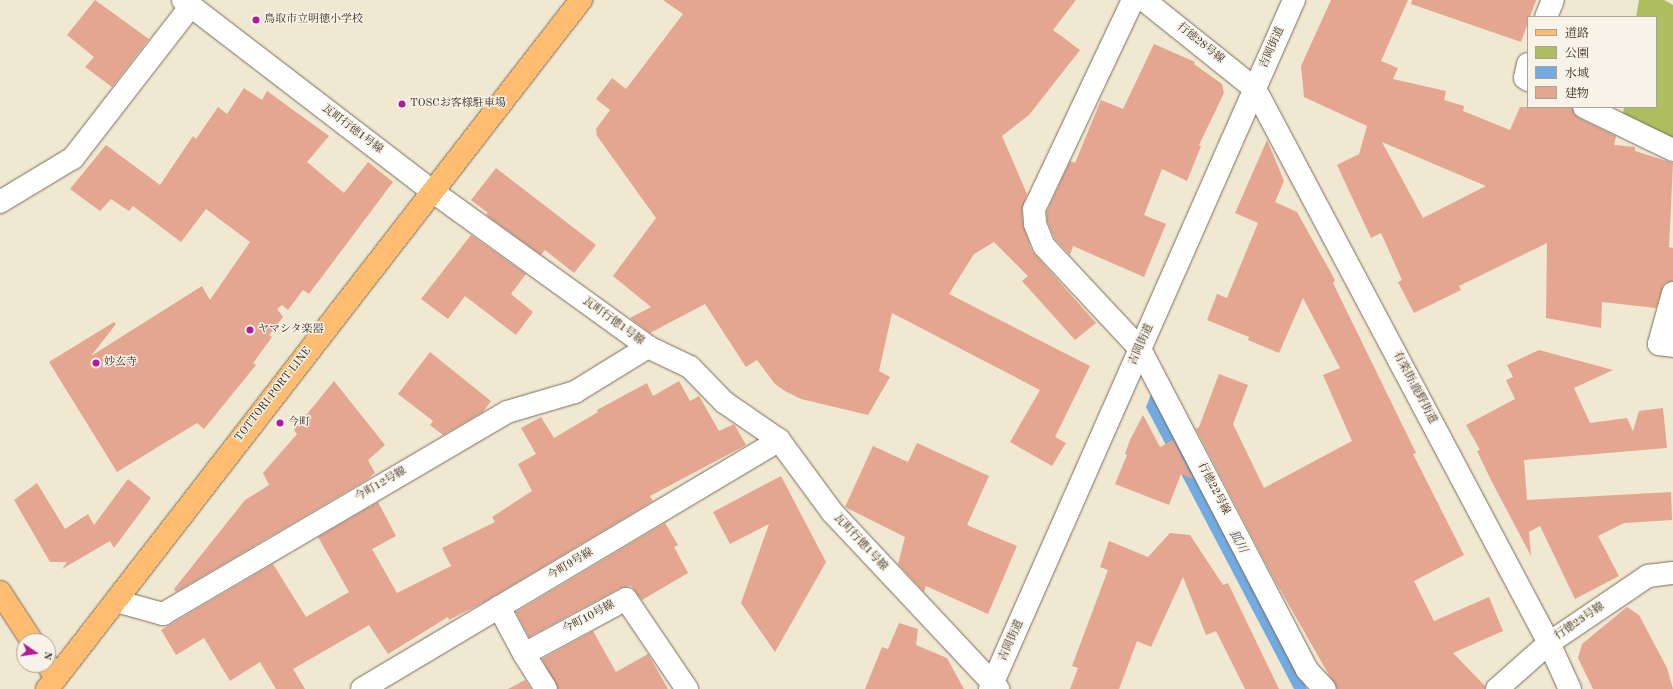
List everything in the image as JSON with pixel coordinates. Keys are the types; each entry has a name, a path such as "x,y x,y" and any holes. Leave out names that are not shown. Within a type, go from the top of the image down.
{"main road":[{"name":"TOTTORI PORT LINE","path":"54,680 581,0"},
{"path":"0,592 27,633"}],"street":[{"name":"行徳22号線","path":"1133,0 1034,209 1035,224 1044,246 1140,349 1306,670 1325,689"},
{"name":"行徳28号線","path":"1144,0 1255,89"},
{"name":"吉岡街道","path":"993,688 1140,349 1294,0"},
{"path":"1546,16 1553,0"},
{"name":"瓦町行徳1号線","path":"187,3 432,191 648,347 690,367 724,402 779,440 832,512 993,688"},
{"path":"0,202 74,158 187,3"},
{"path":"1527,69 1525,78 1527,79"},
{"name":"有楽街;鹿野街道","path":"1255,89 1549,643 1570,689"},
{"path":"1586,108 1673,150"},
{"path":"1673,293 1659,344 1673,346"},
{"name":"今町12号線","path":"116,601 163,614 507,412 575,392 648,347"},
{"name":"今町9号線","path":"362,689 779,440"},
{"name":"行徳23号線","path":"1497,689 1549,643 1648,576 1673,573"},
{"name":"今町10号線","path":"524,654 626,598 687,689"},
{"path":"499,607 524,654 546,689"}],"green space":[{"path":"1639,0 1664,0 1673,5 1673,140 1623,114 1624,108 1657,108 1657,16 1636,16"}],"water":[{"path":"1152,392 1307,689 1294,689 1146,407"}],"building":[{"path":"95,0 149,39 112,87 85,67 94,57 67,35"},
{"path":"663,0 1076,0 1053,30 1080,50 1029,115 1002,136 1027,194 1022,209 1023,225 1032,251 1096,323 1075,340 1022,281 1028,276 994,242 974,254 949,294 1090,366 1055,437 1066,443 1052,466 1010,442 1040,390 892,313 879,371 890,377 868,415 801,399 775,384 757,360 746,367 705,304 650,333 630,318 651,307 613,276 656,218 597,136 596,129 610,110 596,99 612,78 626,89 683,14"},
{"path":"1331,0 1408,0 1381,61 1398,68 1393,79 1446,91 1444,100 1464,106 1463,111 1510,130 1520,107 1573,108 1579,118 1616,136 1614,145 1635,147 1635,151 1673,163 1669,247 1673,248 1673,281 1664,284 1656,308 1602,302 1601,328 1546,318 1547,243 1459,286 1461,290 1414,313 1398,282 1402,280 1381,233 1371,238 1337,165 1359,154 1367,126 1304,97 1301,66","holes":["1382,142 1486,186 1423,218"]},
{"path":"1412,0 1536,0 1530,16 1527,16 1527,25 1521,42 1411,4"},
{"path":"1154,44 1195,62 1194,64 1222,84 1224,93 1199,145 1201,146 1187,181 1162,169 1144,215 1166,224 1144,277 1073,246 1070,255 1055,239 1047,221 1047,211 1070,161 1075,163 1101,100 1123,109"},
{"path":"244,88 262,100 267,91 329,136 307,162 344,193 368,162 393,182 309,294 303,290 288,310 282,305 277,309 283,317 269,335 272,337 253,363 256,365 204,429 197,423 117,472 49,362 114,322 116,324 91,356 202,286 210,300 250,242 206,209 181,242 133,206 129,211 111,199 100,211 70,189 106,145 160,185 193,136 196,139 218,107 227,114"},
{"path":"1267,140 1284,181 1275,202 1297,212 1335,280 1333,283 1416,453 1413,454 1464,555 1414,581 1434,621 1489,597 1503,631 1453,653 1485,686 1485,689 1337,689 1274,579 1196,429 1199,427 1219,374 1248,385 1233,424 1264,488 1352,441 1323,375 1340,368 1303,298 1279,353 1248,340 1249,337 1207,320 1217,294 1227,298 1258,223 1235,213"},
{"path":"496,168 596,245 574,273 545,250 541,255 486,215 488,213 471,200"},
{"path":"471,235 526,274 511,294 533,312 516,335 465,296 448,319 421,299"},
{"path":"1539,350 1613,370 1574,388 1590,423 1627,418 1633,431 1639,411 1663,408 1667,448 1524,460 1527,500 1671,492 1672,520 1624,523 1598,536 1619,576 1575,599 1540,526 1529,532 1531,556 1492,482 1477,451 1480,450 1466,425 1515,399 1506,380 1513,377 1507,365"},
{"path":"430,352 491,401 483,412 443,435 430,425 433,421 398,394"},
{"path":"334,381 385,445 368,460 375,473 368,479 176,592 174,589 245,500 269,485 263,473 297,434 294,430"},
{"path":"679,381 690,401 699,396 719,431 734,424 746,445 650,496 653,501 484,602 449,620 448,617 388,654 369,625 293,669 305,689 276,689 260,662 230,681 204,638 176,655 161,630 273,564 306,617 349,592 318,537 378,502 396,536 372,549 397,593 451,566 442,548 495,522 492,517 532,491 518,464 536,454 521,428 541,417 554,438 598,412 597,410 647,383 653,396"},
{"path":"1143,415 1160,447 1173,440 1193,479 1181,474 1169,505 1115,484 1127,455 1125,454 1130,440"},
{"path":"917,443 989,476 967,525 1017,546 988,614 926,586 924,592 898,564 905,537 845,507 873,446 908,462"},
{"path":"781,476 826,562 775,652 741,603 769,524 730,544 713,512"},
{"path":"128,479 151,498 114,548 110,541 62,569 67,562 50,562 14,500 37,483 65,529 88,514 94,525"},
{"path":"665,523 678,545 674,547 688,573 642,600 631,586 620,588 529,637 516,612"},
{"path":"1170,533 1190,535 1223,585 1228,583 1279,689 1245,689 1216,631 1206,635 1183,577 1151,647 1137,641 1119,689 1070,689 1078,668 1072,666 1108,570 1100,567 1109,541 1148,557"},
{"path":"1627,607 1639,615 1667,668 1673,689 1593,689 1578,658 1582,644"},
{"path":"899,623 918,629 916,645 947,658 964,689 865,689 882,647 888,649"},
{"path":"593,631 616,672 648,654 668,689 558,689 542,659"},
{"path":"525,680 531,689 508,689"}],"place":[{"name":"鳥取市立明徳小学校","path":"256,20"},
{"name":"TOSCお客様駐車場","path":"402,104"},
{"name":"ヤマシタ楽器","path":"250,330"},
{"name":"妙玄寺","path":"96,363"},
{"name":"今町","path":"280,423"}],"water label":[{"name":"狐川","path":"1237,542"}]}
